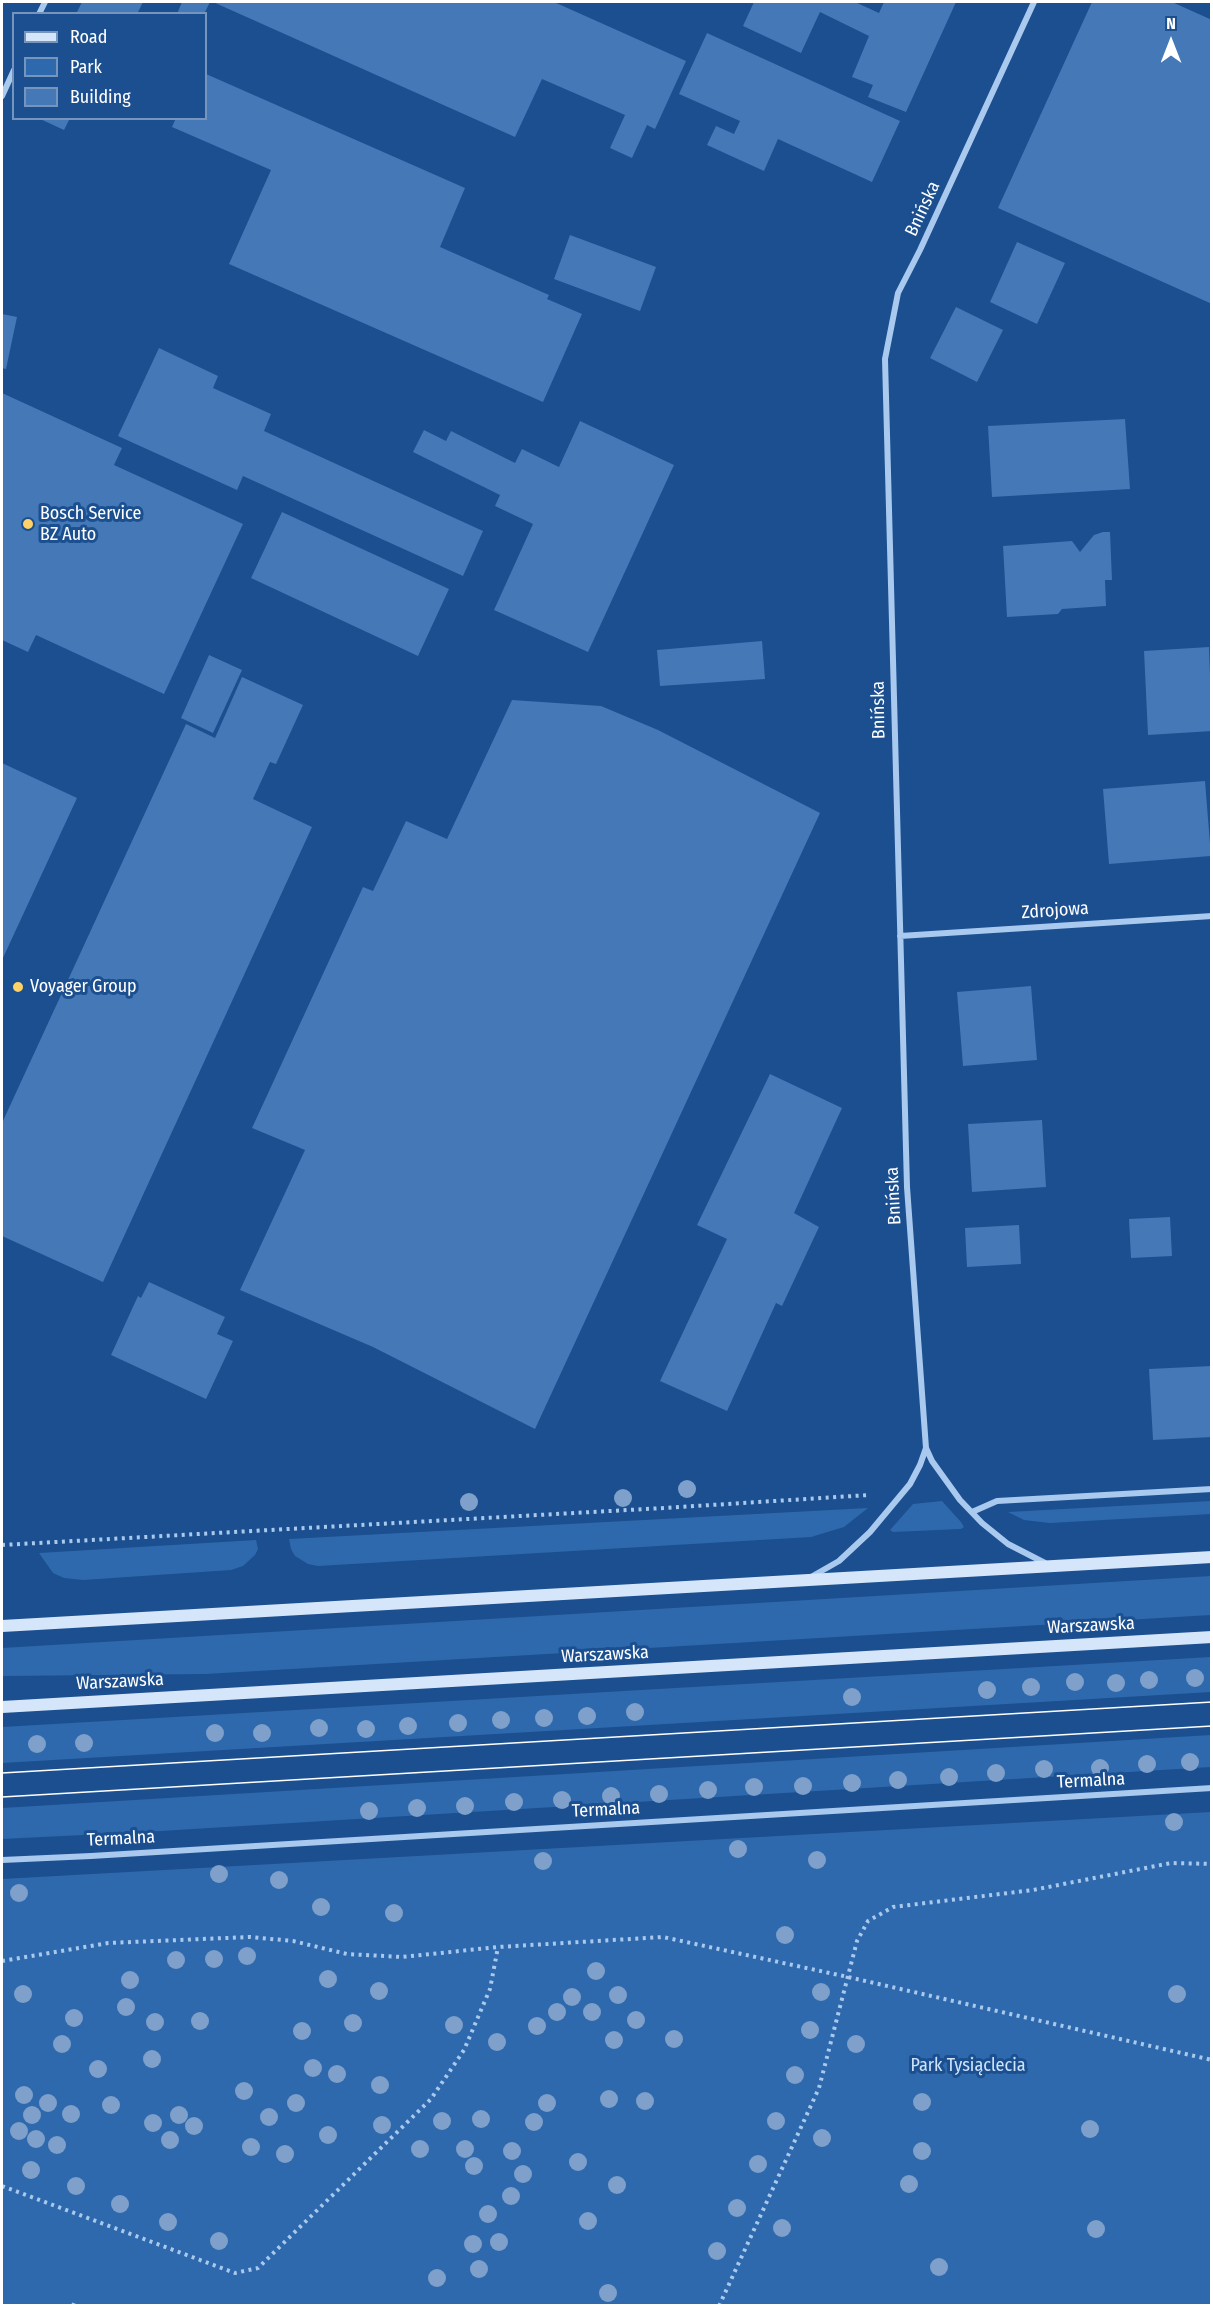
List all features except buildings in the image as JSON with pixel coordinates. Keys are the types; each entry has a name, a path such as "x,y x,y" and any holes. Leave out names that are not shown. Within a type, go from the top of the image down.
{"main road":[{"path":"2,1626 1212,1557"},
{"name":"Warszawska","path":"2,1707 1212,1637"}],"street":[{"name":"Bnińska","path":"796,1582 830,1567 855,1548 906,1489 920,1465 926,1448 907,1187 885,359 898,293 1034,2"},
{"path":"2,96 12,74"},
{"name":"Zdrojowa","path":"900,936 1212,916"},
{"name":"Bnińska","path":"926,1448 939,1472 972,1512 1008,1544 1055,1567"},
{"path":"972,1512 996,1501 1212,1490"},
{"name":"Termalna","path":"2,1860 1212,1788"}],"path":[{"path":"2,1545 652,1509 881,1494 906,1489"},
{"path":"719,2306 819,2088 856,1941 868,1921 893,1907 1032,1890 1171,1863 1212,1864"},
{"path":"2,1961 108,1943 250,1937 293,1941 347,1954 402,1958 498,1947 663,1937 1212,2060"},
{"path":"2,2186 235,2273 258,2268 431,2099 464,2050 490,1989 498,1947"}],"green space":[{"path":"942,1501 964,1527 893,1532 890,1530 913,1504"},
{"path":"1211,1501 1211,1514 1050,1523 1024,1520 1008,1512"},
{"path":"868,1508 844,1527 811,1537 318,1566 308,1564 295,1556 289,1539"},
{"path":"256,1540 258,1549 255,1555 243,1566 231,1570 83,1580 64,1578 53,1573 39,1553"},
{"path":"1211,1576 1211,1615 206,1674 2,1676 2,1648"},
{"path":"1211,1657 1211,1692 2,1763 2,1727"},
{"path":"1211,1735 1211,1767 2,1839 2,1808"},
{"name":"Park Tysiąclecia","path":"1211,1812 1211,2305 2,2305 2,1879"}],"tram line":[{"path":"2,1773 1212,1702"},
{"path":"2,1797 1212,1726"}],"place":[{"name":"Bosch Service BZ Auto","path":"28,524"},
{"name":"Voyager Group","path":"18,987"}]}
